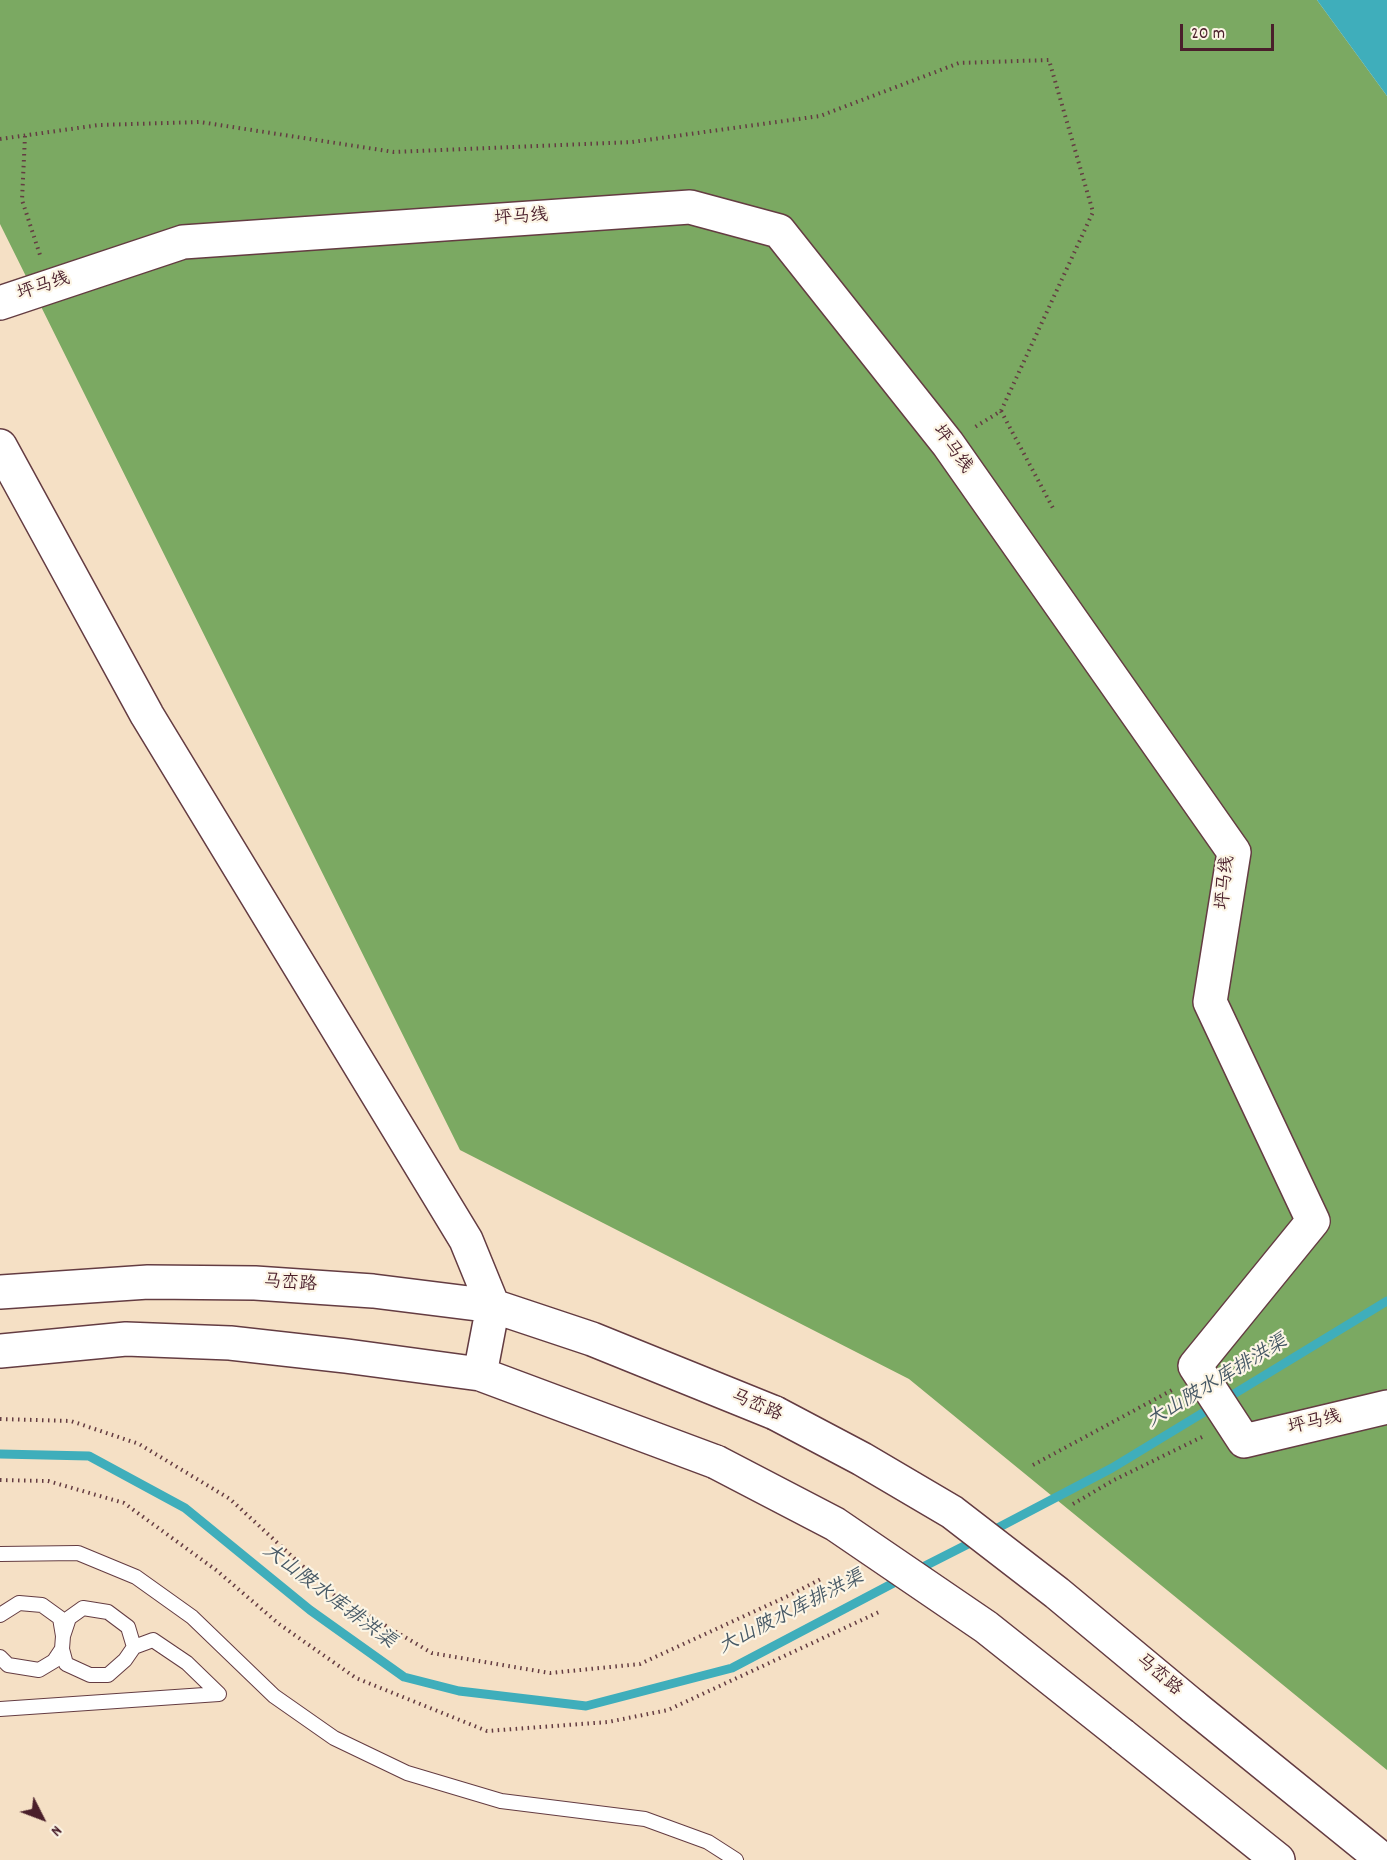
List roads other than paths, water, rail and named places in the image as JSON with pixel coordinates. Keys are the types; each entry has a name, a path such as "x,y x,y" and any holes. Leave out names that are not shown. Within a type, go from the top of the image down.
{"street":[{"name":"坪马线","path":"0,303 183,242 690,207 779,231 948,444 1234,852 1210,1002 1313,1221 1198,1370 1238,1432 1387,1407"},
{"path":"0,446 147,715 466,1240 493,1306 480,1374"},
{"name":"马峦路","path":"0,1292 148,1282 255,1283 373,1291 493,1306 592,1340 775,1413 862,1459 952,1512 1057,1593 1383,1860"},
{"path":"0,1351 126,1339 230,1343 480,1374 716,1462 835,1524 986,1627 1278,1860"}],"lane":[{"path":"0,1554 78,1553 136,1577 192,1617 274,1696 334,1738 407,1773 501,1801 645,1819 708,1842 736,1860"},
{"path":"0,1615 19,1603 42,1605 60,1617 66,1664 90,1675 108,1675 125,1660 134,1647 153,1640 187,1663 219,1694 0,1709"},
{"path":"0,1657 8,1665 39,1670 54,1661 63,1642 69,1618 83,1608 108,1612 128,1627 134,1647"}],"water":[{"path":"1317,0 1387,0 1387,96"}],"waterway":[{"name":"大山陂水库排洪渠","path":"990,1532 1112,1468 1387,1301"},
{"name":"大山陂水库排洪渠","path":"0,1454 89,1456 185,1508 310,1610 404,1677 459,1691 586,1706 732,1668 903,1578"},
{"name":"大山陂水库排洪渠","path":"915,1571 978,1539"}]}
